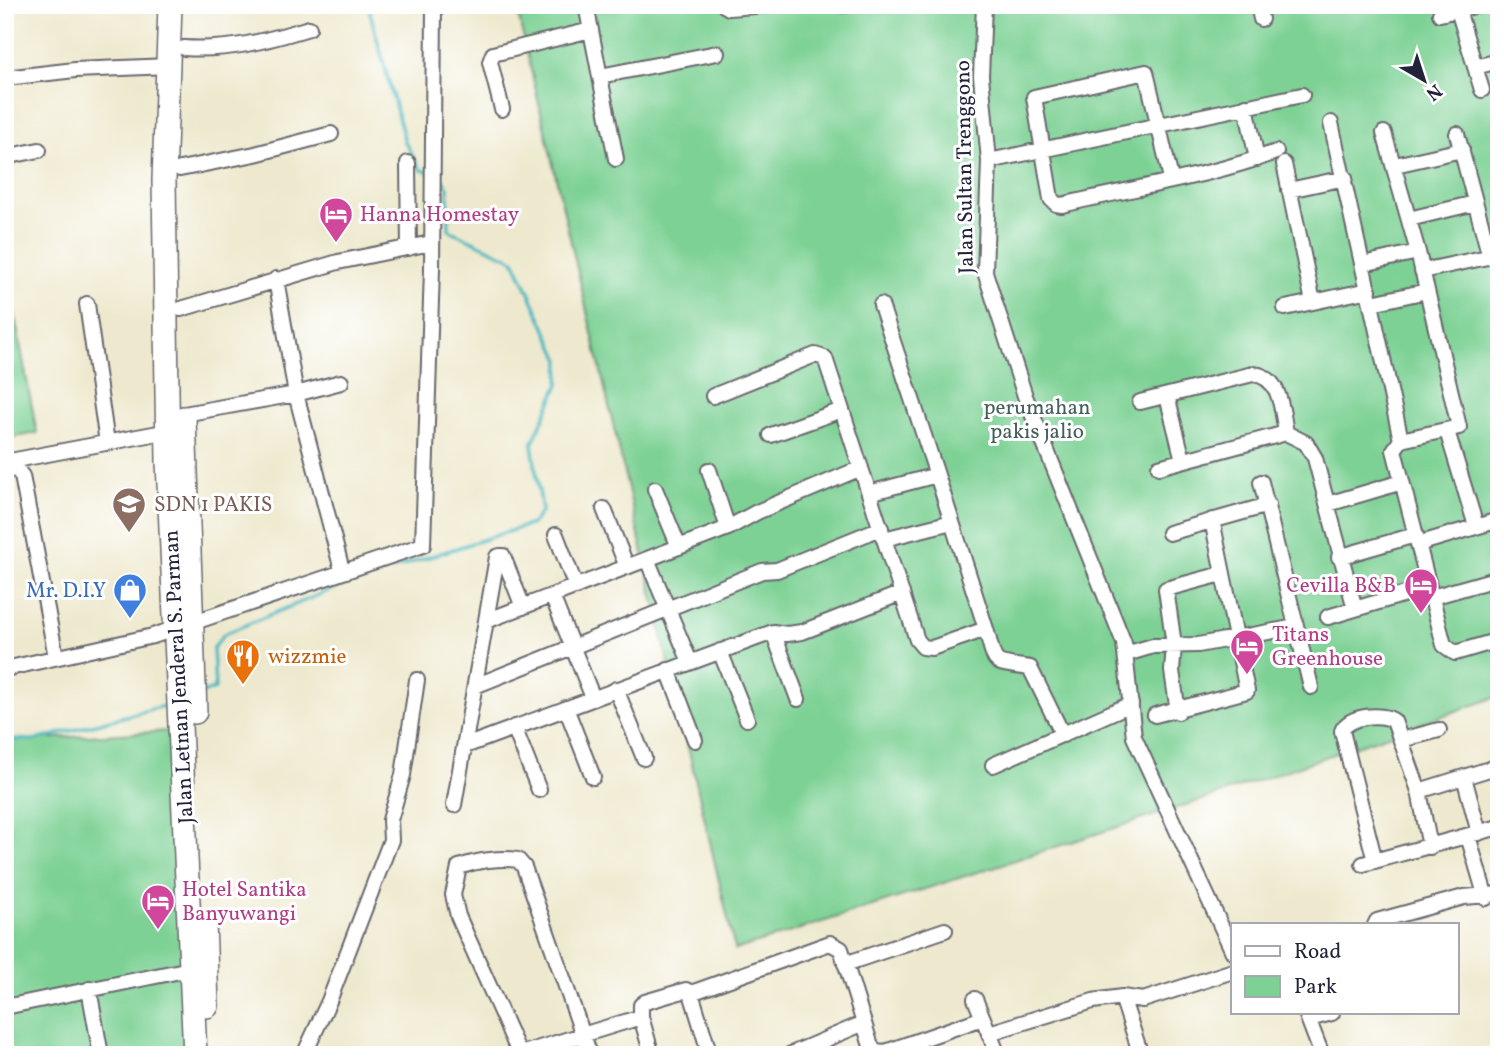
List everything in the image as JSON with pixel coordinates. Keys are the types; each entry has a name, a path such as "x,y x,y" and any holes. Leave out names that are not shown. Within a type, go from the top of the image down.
{"highway":[{"name":"Jalan Letnan Jenderal S. Parman","path":"170,5 177,57 180,169 181,309 176,423"},
{"name":"Jalan Letnan Jenderal S. Parman","path":"185,5 164,180 183,628 209,1055"},
{"name":"Jalan Letnan Jenderal S. Parman","path":"189,744 190,969 195,1055"}],"street":[{"path":"5,669 183,628 342,570 423,545 434,5"},
{"path":"586,5 616,159"},
{"path":"724,5 729,8 766,5"},
{"name":"Jalan Sultan Trenggono","path":"984,5 981,66 989,161 984,257 989,286 1025,396 1126,654 1134,737 1231,948"},
{"path":"1440,14 1479,5"},
{"path":"1458,10 1482,90"},
{"path":"5,78 251,45 309,28"},
{"path":"502,109 490,61 493,54 591,30"},
{"path":"600,76 718,53"},
{"path":"1475,67 1499,61"},
{"path":"1171,179 1149,75 1142,71 1034,97 1030,153 1051,199 1056,204 1171,179 1257,159 1280,158 1313,302"},
{"path":"989,161 1302,95"},
{"path":"1246,106 1257,159"},
{"path":"1331,123 1401,440"},
{"path":"1384,133 1418,252 1460,427 1401,440 1394,450 1448,651 1455,653 1499,640"},
{"path":"180,169 255,154 331,134"},
{"path":"1422,271 1494,256 1475,203 1457,134"},
{"path":"5,157 39,150"},
{"path":"1395,165 1462,150"},
{"path":"408,163 409,248"},
{"path":"1289,190 1345,178"},
{"path":"1409,219 1475,203"},
{"path":"181,309 276,279 431,243"},
{"path":"1363,264 1418,252"},
{"path":"276,279 296,394 342,570"},
{"path":"1285,308 1313,302 1427,291"},
{"path":"88,304 107,443"},
{"path":"881,305 986,629 991,655 996,662 1030,668 1063,735"},
{"path":"713,396 821,355 825,358 917,640 923,647 932,648 986,629"},
{"path":"1140,402 1252,374 1262,375 1269,378 1275,388 1286,433"},
{"path":"5,462 107,443 341,382"},
{"path":"1167,396 1183,460"},
{"path":"771,435 842,410"},
{"path":"1447,431 1476,526"},
{"path":"1159,467 1286,433 1297,437 1311,450 1355,609"},
{"path":"486,621 728,528 757,512 861,468"},
{"path":"5,469 17,470 22,476 56,657"},
{"path":"709,470 728,528"},
{"path":"869,493 937,475"},
{"path":"1261,482 1311,687"},
{"path":"1328,504 1402,482"},
{"path":"655,489 679,547"},
{"path":"1169,533 1268,505"},
{"path":"604,509 627,567"},
{"path":"1155,715 1178,712 1247,691 1212,520"},
{"path":"1339,557 1499,520"},
{"path":"475,686 668,609 883,534 952,522"},
{"path":"556,535 576,587"},
{"path":"454,805 497,558 500,555 503,556 523,607"},
{"path":"647,559 690,662"},
{"path":"1178,712 1172,671 1163,646 1166,589 1222,574"},
{"path":"1328,617 1499,578"},
{"path":"465,746 773,632 802,632 902,593"},
{"path":"552,596 593,698"},
{"path":"1126,654 1163,646 1198,645 1296,627"},
{"path":"773,632 798,699"},
{"path":"720,651 747,719"},
{"path":"668,670 695,740"},
{"path":"304,1055 329,1000 391,841 391,826 403,775 416,680"},
{"path":"617,689 644,758"},
{"path":"993,765 1132,704"},
{"path":"566,708 593,777"},
{"path":"1430,847 1419,791 1394,721 1387,716 1353,720 1343,727 1369,862 1430,847 1499,827"},
{"path":"514,727 539,790"},
{"path":"1401,740 1439,730"},
{"path":"1419,791 1499,766"},
{"path":"1376,923 1389,916 1464,897 1492,896 1473,834 1464,777"},
{"path":"590,1055 584,1035 524,867 518,860 510,859 459,867 454,905 520,1055 584,1035 641,1017"},
{"path":"845,964 945,929"},
{"path":"691,993 830,943 837,944 871,1046 876,1052 885,1052 983,1018"},
{"path":"5,1007 190,969"},
{"path":"989,1033 1093,1001 1122,997 1143,1000 1231,972"},
{"path":"89,989 101,1055"},
{"path":"652,1055 641,1017 641,1005 686,990 691,993 710,1055"},
{"path":"1122,997 1141,1055"},
{"path":"975,999 998,1055"},
{"path":"1308,1016 1322,1055"},
{"path":"789,1055 864,1023"}],"green space":[{"name":"perumahan pakis jalio","path":"516,5 1499,5 1499,696 1211,797 735,950"},
{"path":"5,265 37,433 5,439"},
{"path":"169,731 199,1055 5,1055 5,741"}],"waterway":[{"path":"368,5 405,142 421,170 430,172"},
{"path":"202,693 215,689 213,648 224,634 345,584 532,524 542,511 532,444 559,384 560,360 514,260 449,230 448,187 438,174"},
{"path":"5,739 36,740 171,704"}],"place":[{"name":"Hanna Homestay","path":"336,244"},
{"name":"SDN 1 PAKIS","path":"129,534"},
{"name":"Cevilla B&B","path":"1421,615"},
{"name":"Mr. D.I.Y","path":"130,620"},
{"name":"Titans Greenhouse","path":"1247,676"},
{"name":"wizzmie","path":"243,686"},
{"name":"Hotel Santika Banyuwangi","path":"158,931"}]}
